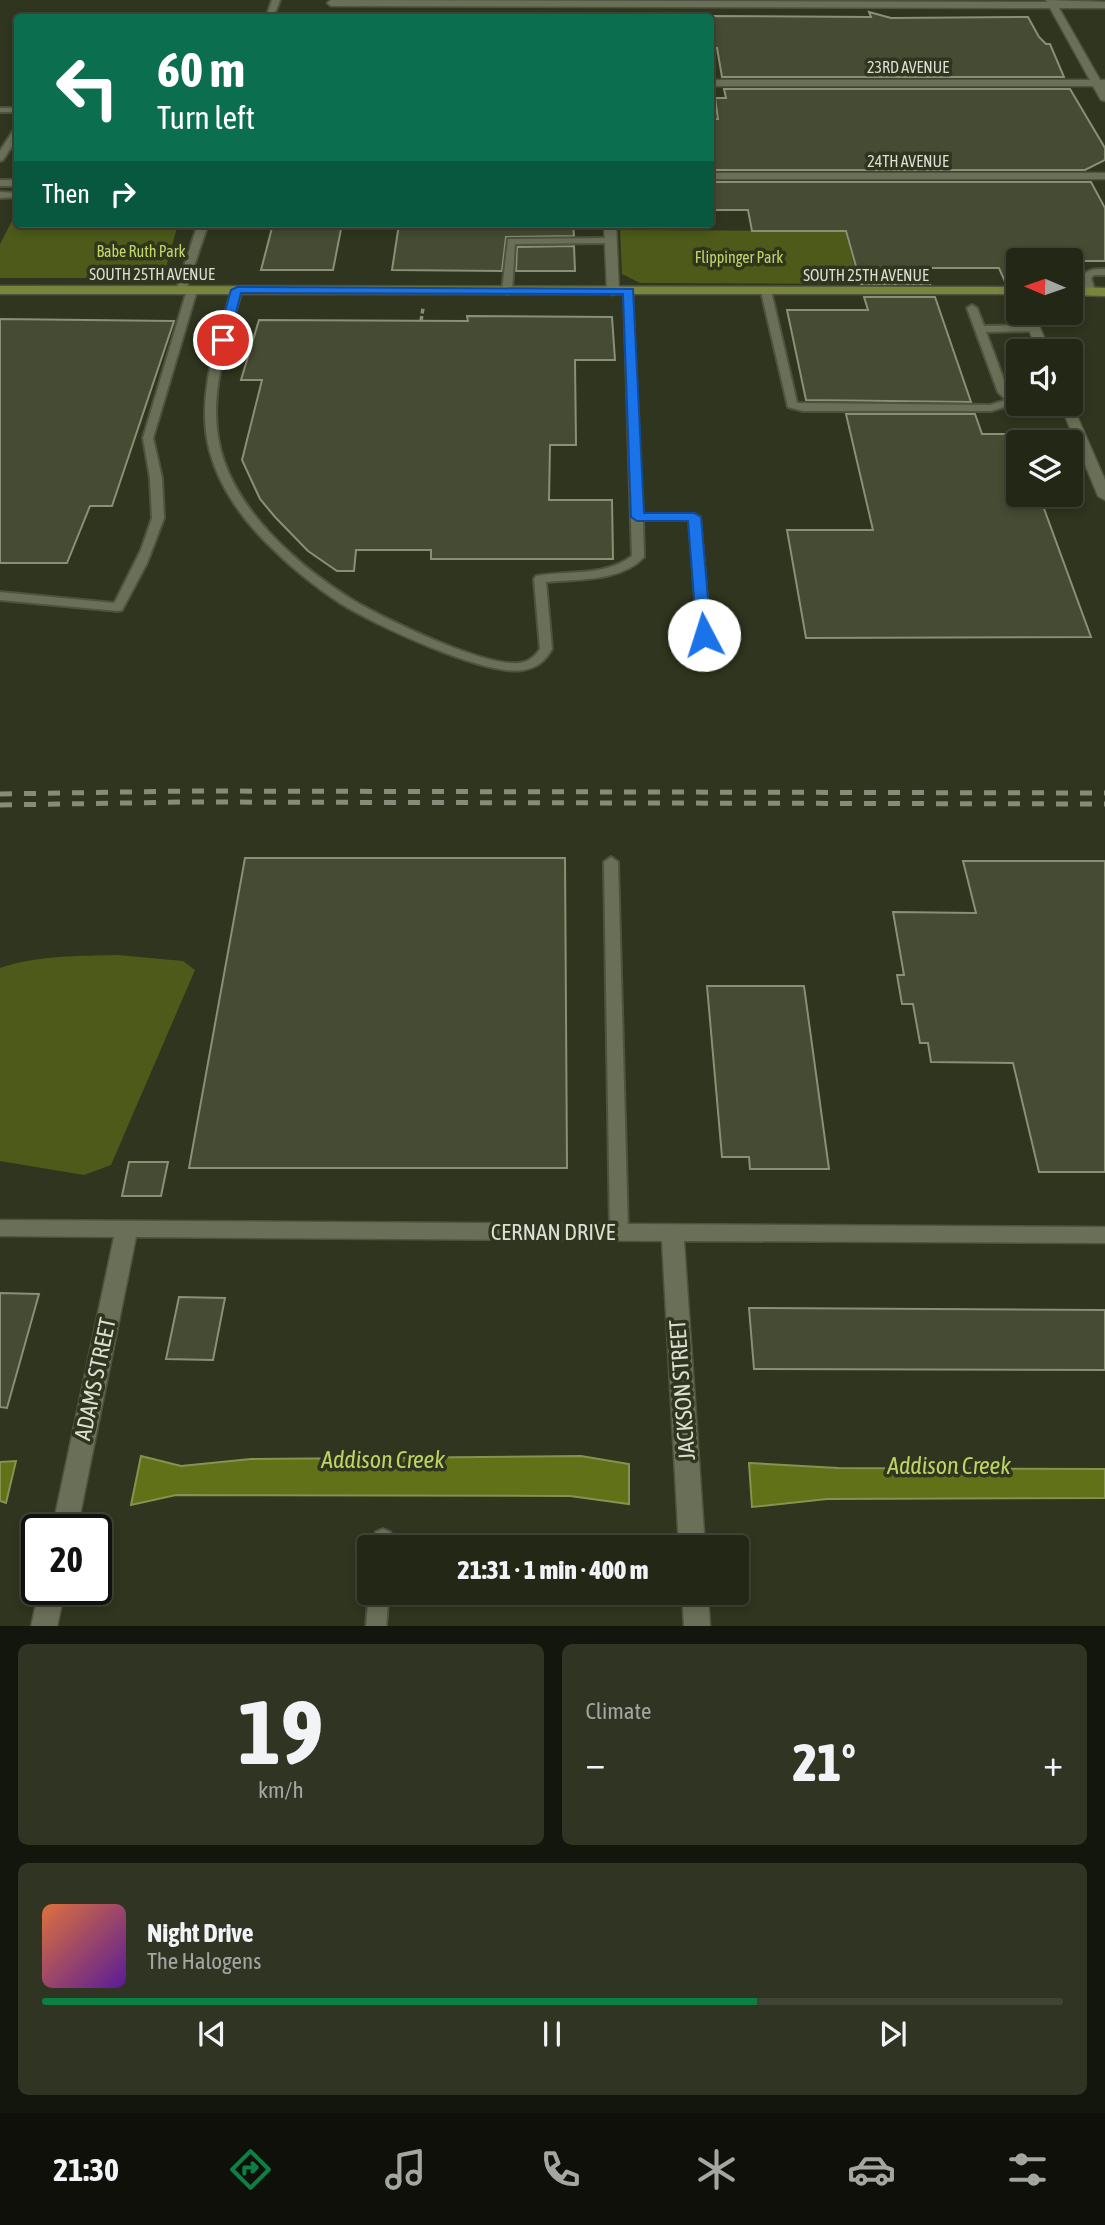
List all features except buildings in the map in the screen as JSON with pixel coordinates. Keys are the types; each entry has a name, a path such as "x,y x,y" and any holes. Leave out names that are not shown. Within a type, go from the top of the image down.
{"main road":[{"name":"SOUTH 25TH AVENUE","path":"0,290 1006,291"},
{"path":"1083,291 1105,292"}],"street":[{"path":"1051,2 1101,83 1105,98"},
{"path":"331,4 1051,2 1105,5"},
{"name":"23RD AVENUE","path":"714,83 1101,83"},
{"name":"24TH AVENUE","path":"714,176 1105,176"},
{"path":"610,228 613,291"},
{"path":"1034,328 1039,339"},
{"path":"1071,416 1105,496"},
{"name":"CERNAN DRIVE","path":"0,1228 1105,1235"},
{"name":"ADAMS STREET","path":"67,1514 127,1229"},
{"name":"JACKSON STREET","path":"672,1232 691,1535"},
{"path":"44,1626 48,1605"},
{"path":"696,1605 697,1626"}],"lane":[{"path":"0,158 14,136"},
{"path":"0,596 118,607 127,594 158,520 153,451 148,438 202,228"},
{"path":"507,291 511,241 610,241"},
{"path":"1090,291 1086,277 1092,272 1105,272"},
{"path":"237,290 212,383 212,436 223,474 240,503 267,537 345,601 385,622 464,654 516,667 531,665 542,657 546,649 540,579 612,571 630,566 638,557 629,291"},
{"path":"766,291 792,405 803,408 991,408 1006,404"},
{"path":"972,307 1006,394"},
{"path":"980,329 1034,328"},
{"path":"637,517 694,517 704,635"},
{"path":"611,862 619,1232"},
{"path":"376,1626 378,1605"}],"path":[{"path":"421,321 424,304"}],"green space":[{"name":"Babe Ruth Park","path":"14,217 14,228 177,228 163,278 0,278 0,244"},
{"name":"Flippinger Park","path":"620,230 845,231 859,284 640,283 622,274"},
{"path":"118,955 183,961 195,970 111,1165 84,1175 0,1161 0,968 44,958"}],"water":[{"name":"Addison Creek","path":"141,1456 181,1466 251,1459 581,1456 629,1464 629,1504 570,1496 176,1495 131,1505"},
{"path":"16,1461 6,1503 0,1501 0,1462"},
{"path":"749,1463 838,1468 1105,1469 1105,1498 827,1499 752,1507"}],"railway":[{"path":"0,794 189,791 1105,793"},
{"path":"0,805 187,802 1105,804"}],"route":[{"path":"223,340 237,290 629,291 637,517 694,517 704,635"}]}
